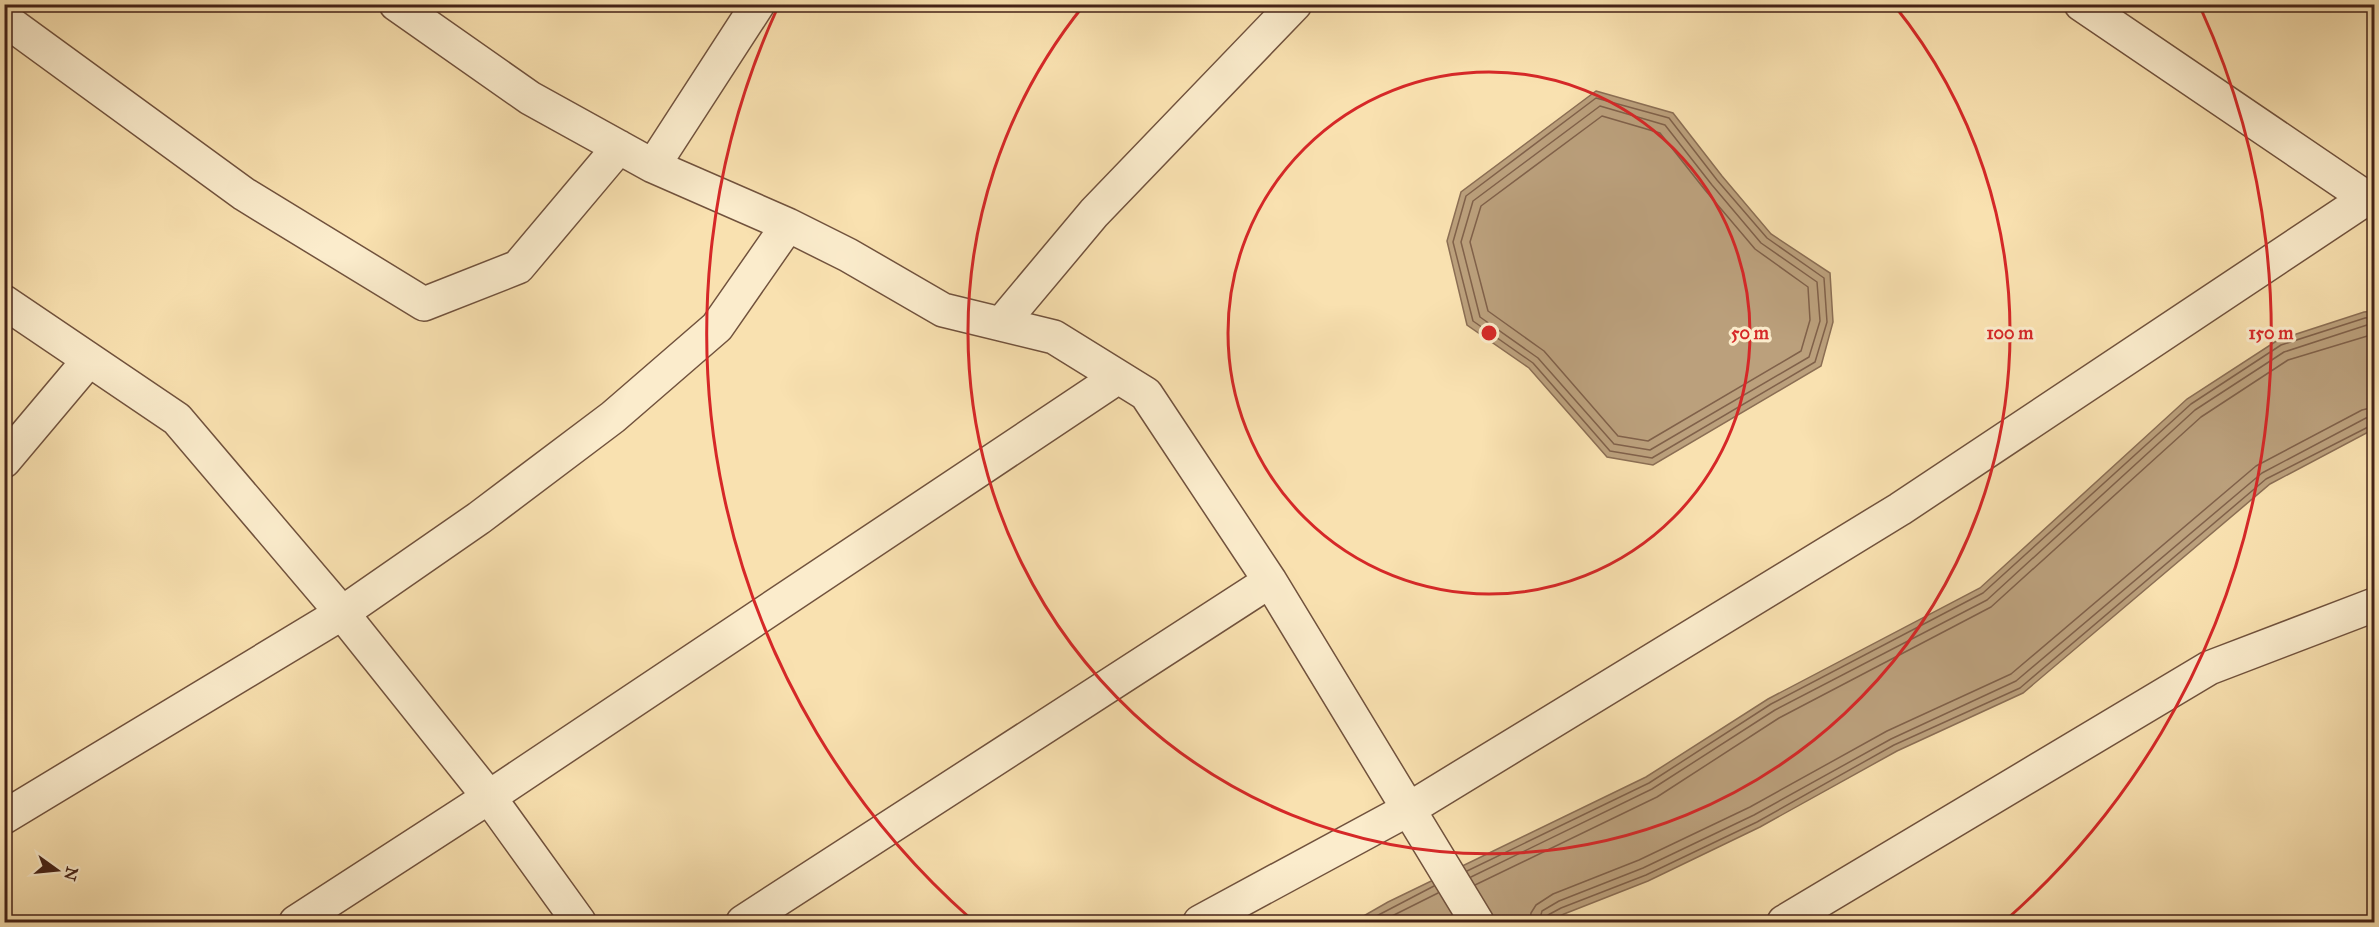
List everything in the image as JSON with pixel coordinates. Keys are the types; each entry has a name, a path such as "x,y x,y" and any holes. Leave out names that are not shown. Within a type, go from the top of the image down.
{"street":[{"path":"396,4 530,98 653,166 788,225 848,255 943,310 1054,338 1146,394 1270,581 1477,922"},
{"path":"653,166 758,4"},
{"path":"1001,324 1094,213 1296,4"},
{"path":"1200,922 1409,809 1900,509 2371,200 2081,4"},
{"path":"4,19 244,194 424,304 519,267 619,147"},
{"path":"4,817 342,613 479,518 604,423 717,327 788,225"},
{"path":"4,302 177,419 342,613 489,797 579,922"},
{"path":"4,461 89,360"},
{"path":"296,922 489,797 1118,377"},
{"path":"743,922 1270,581"},
{"path":"1784,922 2210,668 2374,605"}],"water":[{"path":"1596,91 1673,113 1771,234 1830,273 1833,322 1821,366 1653,465 1607,457 1529,368 1467,325 1447,241 1461,192"},
{"path":"2374,311 2374,429 2270,484 2023,693 1897,751 1760,827 1648,881 1547,922 1353,922 1388,902 1646,777 1768,699 1980,588 2187,399 2278,340 2364,312"}]}
